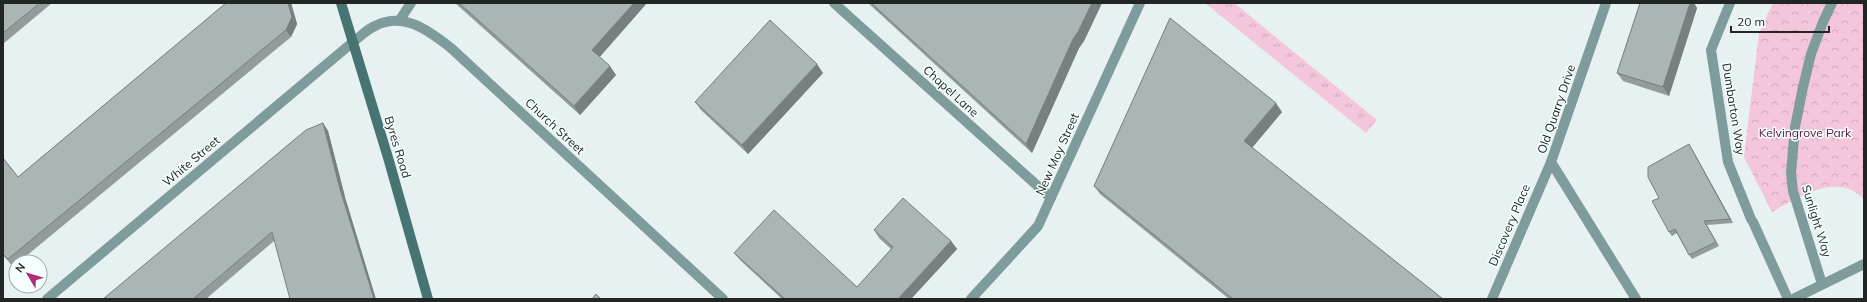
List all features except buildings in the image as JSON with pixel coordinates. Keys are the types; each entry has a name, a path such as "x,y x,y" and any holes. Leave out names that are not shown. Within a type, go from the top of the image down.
{"main road":[{"name":"Byres Road","path":"341,3 389,161 428,299"}],"street":[{"path":"399,21 411,3"},
{"name":"Chapel Lane","path":"834,3 1051,198"},
{"name":"New Moy Street","path":"971,299 1038,226 1140,3"},
{"name":"Old Quarry Drive","path":"1606,3 1551,162 1636,299"},
{"name":"Dumbarton Way","path":"1730,3 1711,50 1728,162 1752,221 1788,299"},
{"name":"Sunlight Way","path":"1822,284 1793,191 1791,173 1795,127 1803,87 1811,54 1832,3"},
{"name":"Church Street","path":"353,42 375,26 388,21 412,23 428,31 451,48 723,299"},
{"name":"White Street","path":"47,299 353,42"},
{"name":"Discovery Place","path":"1492,299 1551,162"},
{"path":"1793,299 1864,264"}],"green space":[{"path":"1205,3 1234,3 1377,120 1366,133"},
{"name":"Kelvingrove Park","path":"1773,3 1864,3 1864,199 1853,191 1842,187 1830,187 1805,194 1772,212 1744,157 1759,33"}]}
